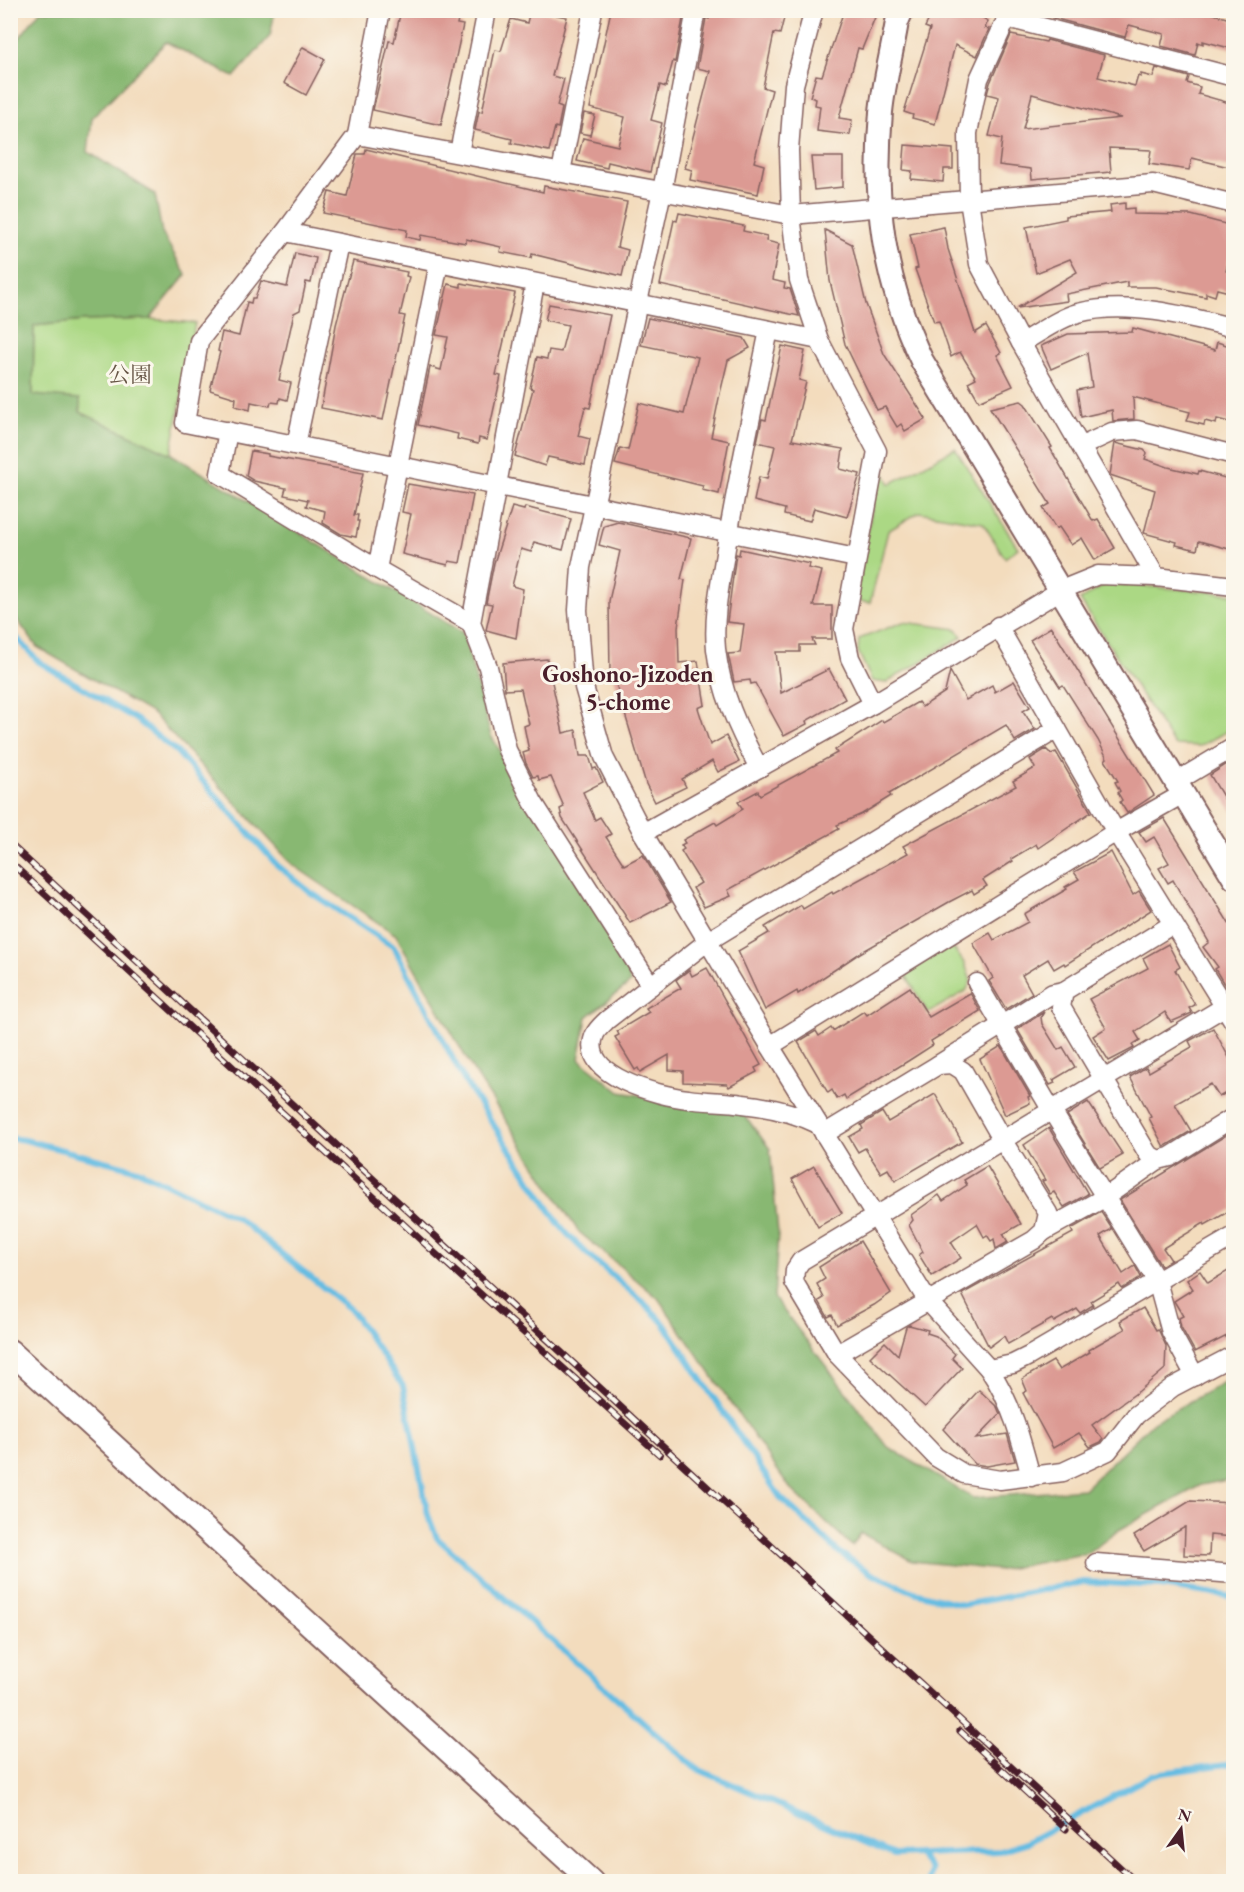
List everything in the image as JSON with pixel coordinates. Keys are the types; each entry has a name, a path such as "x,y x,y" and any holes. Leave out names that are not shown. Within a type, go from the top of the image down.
{"street":[{"path":"381,10 357,135 285,232 199,341 185,423 856,558"},
{"path":"459,153 487,10"},
{"path":"561,172 593,10"},
{"path":"696,10 662,191 636,303 581,567 579,610 584,687 604,757 643,833 770,1046 927,1300 989,1369 1000,1385 1020,1434 1031,1477"},
{"path":"814,10 794,85 789,150 791,215 799,280 819,340 877,451 844,629 850,658 873,704"},
{"path":"902,10 897,22 881,111 879,209 888,270 907,329 922,361 1233,878"},
{"path":"1156,577 1021,343 979,264 969,200 968,133 979,78 1006,18 1233,77"},
{"path":"357,135 791,215 1153,184 1233,204"},
{"path":"285,232 819,340"},
{"path":"296,445 339,243"},
{"path":"377,569 396,465 439,263"},
{"path":"535,283 471,624 488,667 507,750 533,802 651,986"},
{"path":"1021,343 1078,313 1125,309 1170,312 1233,327"},
{"path":"759,768 736,725 723,687 716,647 718,599 729,532 770,330"},
{"path":"1082,446 1112,432 1137,430 1233,455"},
{"path":"228,431 220,474 471,624"},
{"path":"643,833 873,704 998,626 1061,590 1098,575 1156,577 1233,586"},
{"path":"998,626 1116,832 1229,1014 1103,1080 801,1261 795,1270 794,1282 837,1354 936,1457 964,1474 1000,1480 1063,1473 1108,1451 1136,1415 1173,1387 1233,1355"},
{"path":"821,1129 793,1112 742,1103 685,1099 626,1083 604,1071 594,1053 594,1035 606,1020 708,941 1056,729"},
{"path":"770,1046 1116,832 1233,747"},
{"path":"821,1129 938,1065 1001,1024 1053,993 1064,991 1173,924"},
{"path":"977,983 1104,1198 1157,1281 1171,1332 1195,1376"},
{"path":"1064,991 1061,1007 1148,1154 1158,1160"},
{"path":"938,1065 952,1064 963,1071 1002,1141 1047,1213 1044,1231"},
{"path":"837,1354 1034,1240 1044,1231 1104,1198 1158,1160 1170,1157 1233,1117"},
{"path":"989,1369 1013,1364 1029,1356 1233,1236"},
{"path":"10,1352 592,1881"},
{"path":"1096,1563 1233,1574"}],"green space":[{"path":"40,11 275,11 270,36 234,77 166,42 92,118 88,152 155,194 162,233 186,275 150,319 83,321 34,326 33,395 80,399 80,412 171,454 463,633 491,736 625,948 630,983 587,1017 579,1059 620,1092 742,1112 770,1149 778,1233 774,1298 888,1447 973,1498 1084,1489 1153,1422 1233,1377 1233,1479 1201,1485 1119,1530 1088,1553 1000,1570 912,1561 861,1533 852,1546 790,1488 658,1298 578,1231 473,1070 396,935 293,865 153,714 37,647 10,610 10,50"},
{"name":"公園","path":"150,319 195,323 171,454 79,412 33,395 34,326 83,321"},
{"path":"955,448 1018,548 1005,558 983,523 919,512 888,531 870,603 855,601 880,465 890,484"},
{"path":"1108,583 1233,594 1233,728 1200,746 1174,745 1080,600"},
{"path":"903,622 957,629 962,637 886,683 872,681 858,651 859,639"},
{"path":"949,942 965,964 971,981 966,991 928,1013 903,970"}],"building":[{"path":"401,10 460,10 457,24 463,25 441,125 373,110 389,41 394,42"},
{"path":"530,10 567,17 552,76 564,79 557,106 562,108 558,128 555,127 549,151 511,143 512,139 475,130 479,111 482,112 495,50 501,51 511,19 527,23"},
{"path":"611,10 673,10 684,13 675,62 673,61 666,87 660,85 651,120 662,123 650,172 608,162 607,168 577,161 583,138 618,146 625,117 590,108"},
{"path":"711,10 786,10 780,34 774,33 763,87 772,90 754,162 764,165 758,194 690,180 692,170 685,168 710,71 697,68 706,18 709,19"},
{"path":"844,10 878,10 862,49 858,48 839,118 852,120 850,135 817,131 820,106 815,105 816,99 810,97 816,75 822,76"},
{"path":"934,10 987,10 983,18 988,21 985,28 989,29 977,56 955,45 935,124 912,118 913,115 904,112 930,29 925,27"},
{"path":"1055,10 1201,10 1233,20 1233,49 1203,41 1203,44 1198,42 1195,55 1161,46 1164,34 1129,25 1125,37 1053,18"},
{"path":"1011,35 1046,42 1047,40 1104,55 1098,77 1135,86 1138,76 1141,77 1141,74 1153,77 1156,68 1189,77 1187,83 1200,87 1198,94 1233,104 1233,168 1192,158 1189,170 1149,164 1151,150 1109,148 1111,172 1032,179 1031,169 999,165 1002,139 989,136 999,97 987,94","holes":["1032,94 1121,118 1023,129"]},
{"path":"303,47 325,59 306,95 284,83"},
{"path":"584,113 595,115 590,135 580,133"},
{"path":"905,145 953,149 953,169 944,169 943,182 911,179 912,171 903,170"},
{"path":"366,149 543,192 544,186 627,202 617,247 628,250 622,276 532,254 531,258 500,252 501,247 466,239 466,243 421,235 420,240 406,237 407,230 323,213 329,192 347,196 357,154 365,154"},
{"path":"811,157 843,157 843,187 814,190"},
{"path":"1125,203 1125,209 1134,208 1134,214 1191,215 1233,226 1233,243 1226,271 1233,273 1233,293 1217,289 1215,296 1206,293 1206,297 1156,287 1127,287 1127,282 1066,294 1067,301 1017,308 1077,272 1070,259 1036,273 1026,227 1066,219 1066,216 1111,212 1110,205"},
{"path":"679,213 744,226 743,231 767,236 766,241 779,244 772,280 785,283 784,288 790,289 799,316 660,285 674,220 677,221"},
{"path":"944,227 948,249 975,333 986,326 1001,353 997,355 1013,386 979,401 968,382 976,378 960,352 951,357 939,321 934,322 915,269 918,268 910,234"},
{"path":"825,230 852,244 866,304 884,354 926,419 905,431 901,424 897,427 885,407 877,410 845,344 830,281"},
{"path":"295,253 316,258 311,283 306,282 300,310 294,313 279,380 291,383 287,400 280,398 279,403 271,402 270,406 251,402 250,410 235,406 236,398 210,390 220,352 218,351 222,332 239,336 247,302 251,303 252,298 255,298 261,281 287,287"},
{"path":"353,261 407,272 406,276 409,277 400,315 405,316 383,420 321,408 336,325"},
{"path":"461,283 515,293 496,375 501,376 487,440 479,438 478,444 457,439 458,434 418,425 430,367 441,370 448,337 436,335 448,284 461,287"},
{"path":"549,304 610,315 590,408 585,407 578,436 590,439 585,465 548,457 545,466 515,456 533,389 530,388 537,357 547,359 549,350 561,352 568,325 545,320"},
{"path":"648,318 744,338 750,348 728,360 719,398 711,437 729,441 719,494 702,490 703,486 615,464 620,448 628,450 639,403 684,414 698,357 641,345"},
{"path":"1133,328 1215,350 1217,342 1233,347 1233,423 1217,419 1216,424 1205,421 1204,425 1187,421 1190,412 1133,397 1134,419 1113,421 1112,410 1081,417 1077,390 1092,387 1087,353 1051,369 1041,346 1068,334 1132,332"},
{"path":"782,346 805,351 799,380 806,382 792,440 843,449 840,469 860,474 847,517 814,508 810,521 784,515 785,509 754,501 759,477 767,479 775,446 757,442 762,419 766,420"},
{"path":"1021,401 1052,447 1050,448 1093,521 1098,519 1115,548 1095,560 1082,538 1071,545 1059,527 1056,529 1043,508 1050,504 990,408"},
{"path":"1115,443 1144,450 1147,453 1145,459 1168,467 1198,474 1199,471 1233,480 1233,550 1199,541 1197,550 1144,533 1155,490 1110,475"},
{"path":"251,451 363,473 354,515 358,515 357,521 359,521 356,537 341,534 323,523 325,511 306,506 308,500 284,495 286,488 254,481 246,476"},
{"path":"408,484 473,495 460,563 449,561 448,565 402,554 411,514 402,512"},
{"path":"512,507 524,510 525,507 571,519 563,550 534,542 531,552 521,549 512,586 523,589 516,638 486,630 492,604 486,603 494,563"},
{"path":"618,522 691,538 681,579 685,580 678,627 679,663 698,661 705,705 698,708 710,745 726,736 739,762 718,772 712,761 682,779 686,787 655,802 646,784 613,674 610,674 609,601 620,551 599,545 604,526"},
{"path":"740,549 810,564 808,568 822,571 813,606 832,606 832,639 812,639 815,645 800,645 800,652 776,652 781,693 829,669 845,699 784,736 755,683 751,684 750,680 734,682 728,654 740,653 744,624 727,622 736,554 739,555"},
{"path":"1051,627 1154,795 1127,813 1120,802 1122,800 1118,793 1120,791 1115,782 1118,781 1105,760 1107,758 1098,740 1063,685 1060,687 1030,640"},
{"path":"547,659 563,733 576,730 580,756 589,756 593,769 596,768 603,782 583,792 595,820 600,817 611,834 606,837 624,865 643,855 671,902 630,923 562,818 560,809 564,807 551,777 539,780 538,776 533,777 526,763 523,753 529,751 524,726 529,724 521,689 505,690 503,663"},
{"path":"950,671 966,700 992,685 995,692 1014,681 1030,707 1023,711 1035,729 1015,741 1006,725 889,794 891,796 862,814 837,825 839,829 728,890 731,896 704,907 693,888 701,883 681,851 684,849 681,845 685,843 683,840 715,822 717,825 743,809 738,802 758,791 760,795 837,753 835,750 882,720 883,722 918,702 922,707 945,692"},
{"path":"1046,749 1051,754 1056,752 1091,812 1038,848 1036,844 1011,859 1013,861 983,880 987,886 974,894 972,890 949,902 860,953 798,994 797,991 765,1010 738,951 769,933 765,927 801,905 803,909 908,853 903,846 1016,786 1013,781 1035,768 1030,759"},
{"path":"1233,760 1233,813 1210,775"},
{"path":"1164,818 1233,930 1233,999 1215,969 1218,967 1203,947 1209,942 1173,880 1168,883 1159,868 1169,863 1154,837 1146,842 1139,832"},
{"path":"1111,852 1133,895 1139,891 1151,910 1065,965 1064,963 1054,969 1048,959 1022,975 1032,993 1006,1009 989,981 993,978 973,943 990,933 994,940 1028,922 1024,914 1067,889 1065,887 1079,879 1074,872"},
{"path":"1168,944 1180,967 1175,970 1195,1005 1189,1008 1192,1013 1171,1022 1165,1012 1135,1032 1140,1040 1132,1045 1134,1048 1109,1061 1093,1036 1106,1028 1089,999 1148,968 1143,958"},
{"path":"707,968 761,1065 755,1068 757,1072 729,1087 727,1084 683,1082 683,1071 669,1070 669,1055 640,1072 638,1068 635,1070 615,1037 619,1035 617,1031 649,1012 646,1008 681,988 676,980 689,970 692,976"},
{"path":"910,987 929,1017 970,993 980,1011 931,1041 933,1045 846,1099 844,1095 837,1099 832,1090 828,1093 798,1042 816,1031 819,1036 831,1028 833,1031 864,1011 867,1015"},
{"path":"1044,1012 1041,1017 1042,1024 1058,1050 1063,1047 1075,1067 1053,1080 1055,1083 1050,1085 1017,1029"},
{"path":"1213,1028 1233,1065 1233,1089 1219,1097 1211,1084 1175,1104 1191,1131 1164,1147 1130,1077 1146,1067 1149,1072 1192,1047 1189,1041"},
{"path":"1001,1046 1030,1096 1028,1097 1030,1103 1005,1115 980,1059"},
{"path":"935,1094 962,1142 895,1181 888,1169 881,1173 865,1148 858,1152 849,1137 863,1129 861,1125 882,1112 888,1122"},
{"path":"1088,1102 1123,1155 1100,1168 1067,1115"},
{"path":"1049,1128 1088,1194 1064,1207 1054,1192 1050,1194 1042,1181 1045,1180 1024,1145"},
{"path":"1233,1131 1233,1209 1205,1225 1204,1223 1163,1248 1171,1260 1161,1266 1120,1200"},
{"path":"814,1166 842,1213 818,1227 792,1179"},
{"path":"987,1166 1021,1224 1003,1234 1008,1242 996,1249 994,1239 991,1241 987,1235 984,1237 977,1224 951,1242 961,1258 932,1276 919,1255 923,1252 909,1225 913,1220 911,1215 939,1195 943,1201 967,1185 964,1180"},
{"path":"1101,1212 1112,1229 1100,1236 1123,1274 1135,1266 1141,1277 1122,1289 1119,1284 1091,1301 1093,1305 1080,1313 1077,1309 1054,1322 1052,1319 1008,1344 1004,1336 989,1347 962,1294 1073,1233 1071,1229"},
{"path":"860,1241 891,1293 837,1325 832,1315 828,1317 819,1301 824,1298 817,1284 825,1279 819,1267"},
{"path":"1233,1268 1233,1333 1195,1352 1181,1327 1179,1318 1183,1316 1174,1301 1193,1289 1187,1280 1200,1271 1208,1283"},
{"path":"1143,1308 1156,1330 1158,1329 1166,1346 1165,1369 1092,1425 1103,1439 1101,1442 1090,1447 1079,1433 1053,1448 1023,1393 1027,1391 1022,1379 1053,1361 1059,1370 1090,1352 1088,1350 1125,1329 1120,1321"},
{"path":"909,1325 928,1330 927,1333 936,1336 955,1354 952,1358 962,1368 925,1407 870,1357 885,1342 898,1355 906,1327"},
{"path":"979,1390 997,1407 1000,1414 976,1439 1007,1434 1015,1461 987,1466 975,1464 943,1429"},
{"path":"1190,1501 1233,1503 1233,1537 1210,1535 1209,1556 1184,1555 1185,1527 1144,1551 1134,1536"}],"waterway":[{"path":"10,631 39,662 137,720 177,752 277,865 310,892 394,947 464,1080 559,1224 584,1251 653,1311 665,1325 780,1497 840,1553 872,1574 914,1592 963,1605 1084,1582 1161,1586 1234,1597"},
{"path":"10,1138 138,1170 239,1219 351,1310 403,1386 428,1515 437,1538 695,1768 894,1855 1000,1851 1028,1842 1154,1774 1234,1763"},
{"path":"918,1854 931,1869 929,1882"}],"railway":[{"path":"10,844 1136,1882"},
{"path":"10,862 436,1254 660,1455"},
{"path":"960,1731 1066,1829"}],"district":[{"name":"Goshono-Jizoden 5-chome","path":"628,687"}]}
